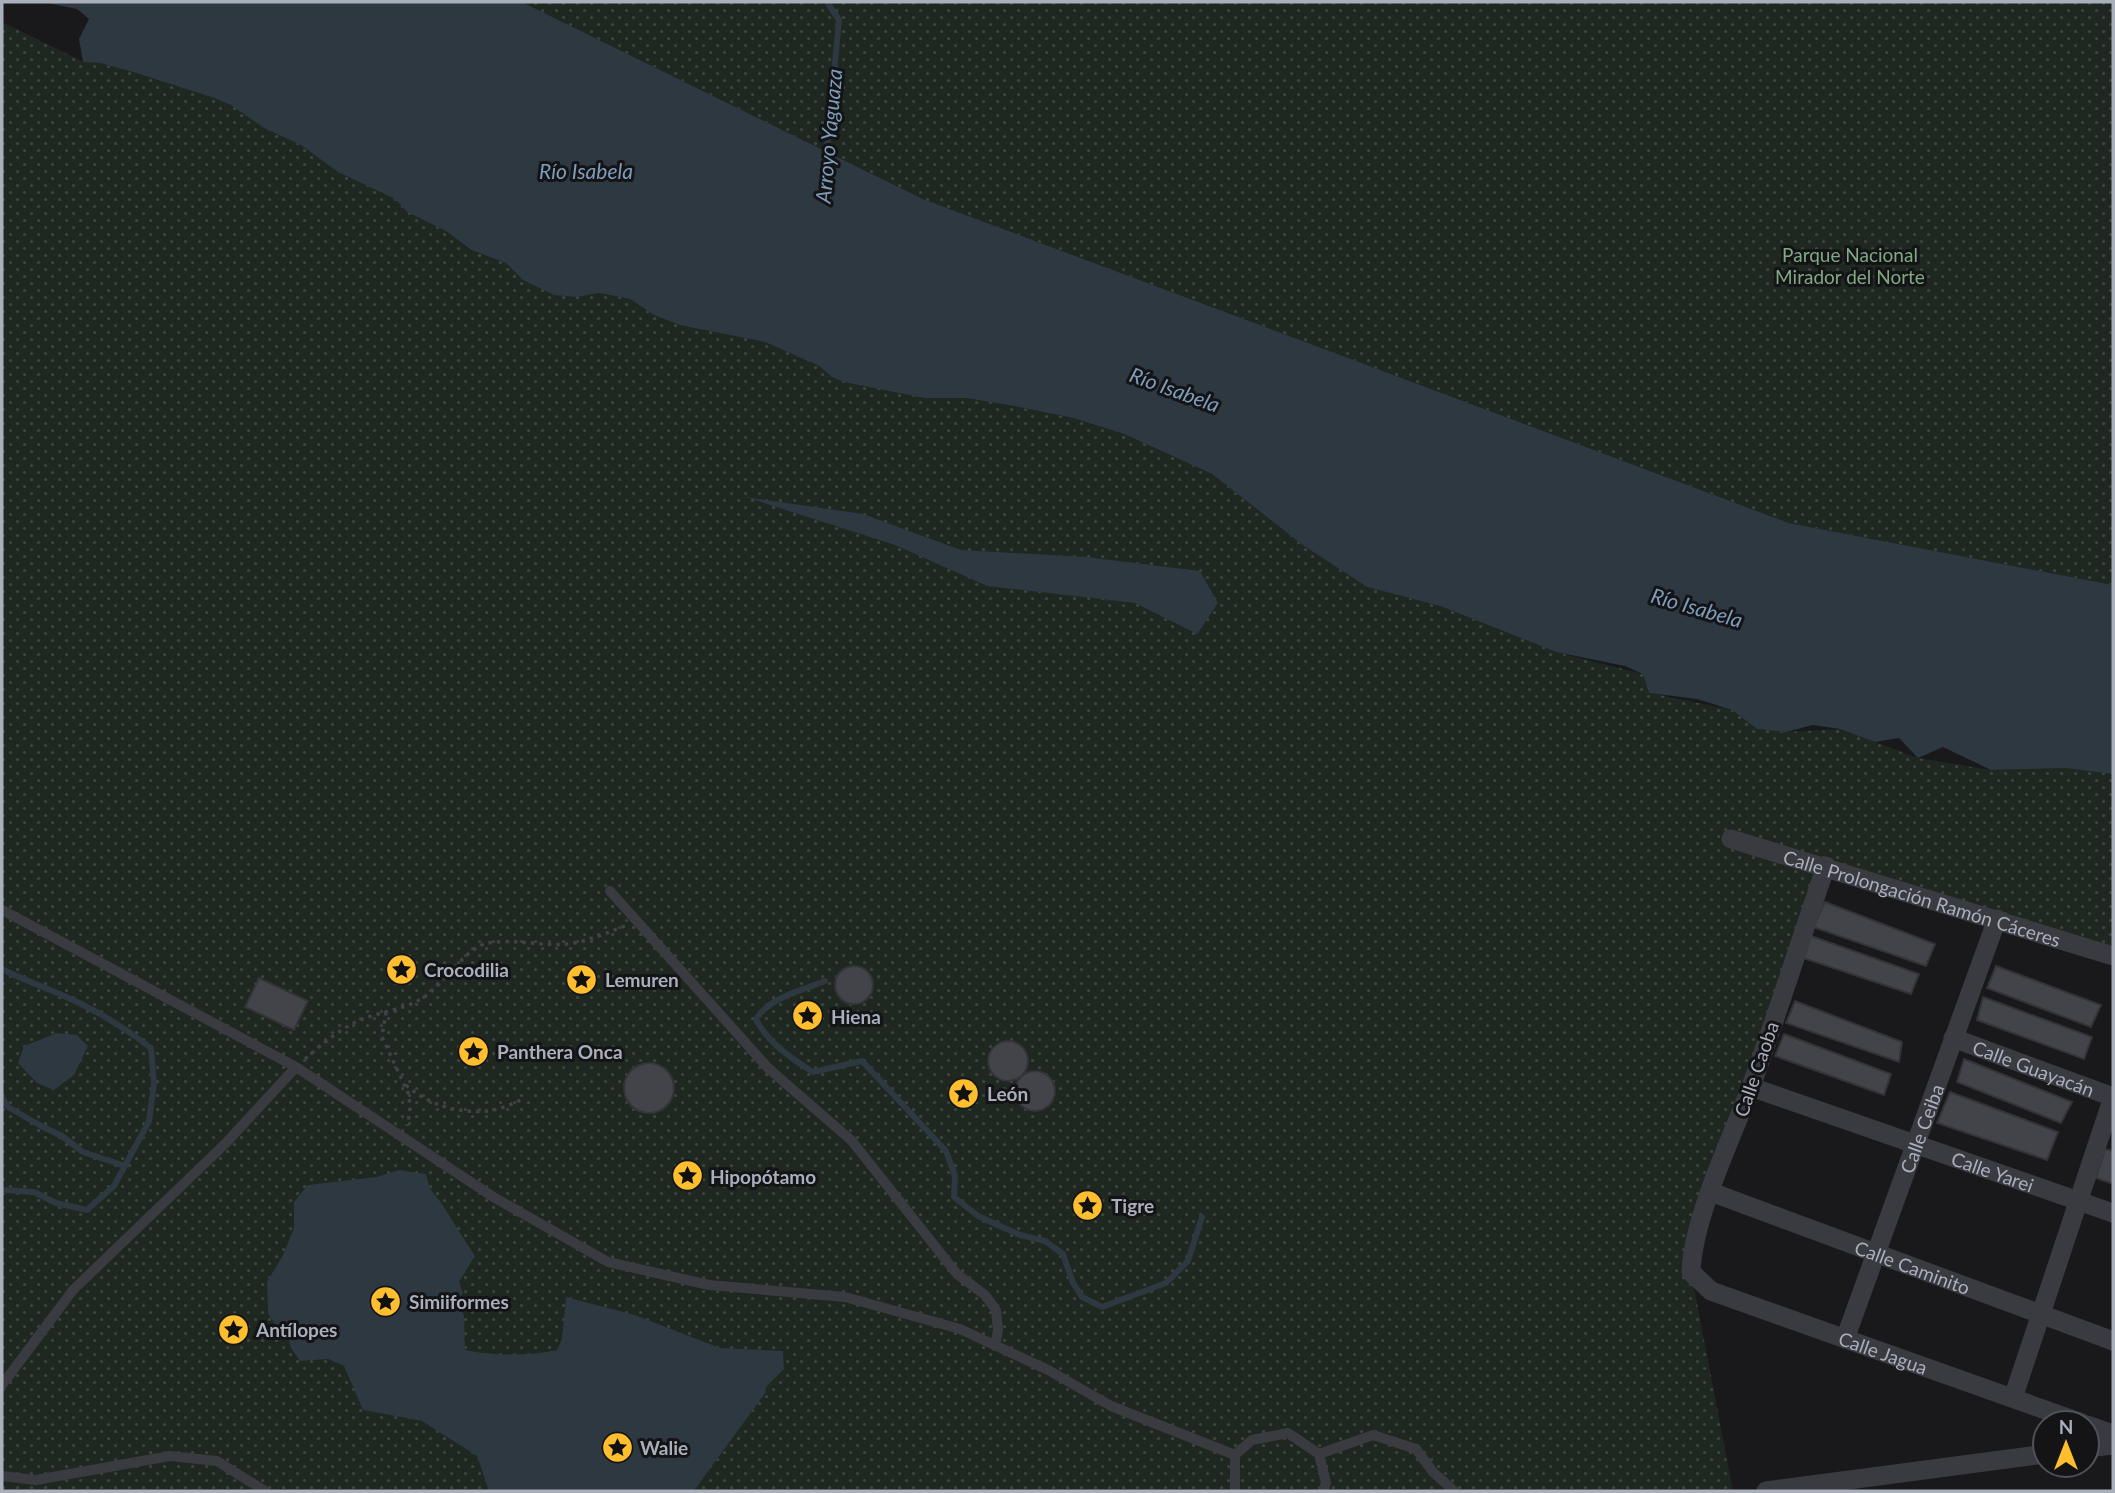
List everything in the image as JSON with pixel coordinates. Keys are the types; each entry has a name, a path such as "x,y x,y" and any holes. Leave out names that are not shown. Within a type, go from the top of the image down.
{"street":[{"name":"Calle Prolongación Ramón Cáceres","path":"1731,839 2113,956"},
{"name":"Calle Caoba","path":"1691,1272 1692,1252 1711,1192 1751,1087 1826,866"},
{"name":"Calle Ceiba","path":"1845,1339 1997,919"},
{"name":"Calle Guayacán","path":"1953,1038 2113,1097"},
{"name":"Calle Yarei","path":"1751,1087 2113,1213"},
{"path":"2013,1398 2113,1097"},
{"name":"Calle Caminito","path":"1711,1192 2113,1341"},
{"name":"Calle Jagua","path":"1691,1272 1711,1291 2043,1409"},
{"path":"1766,1491 2031,1456"}],"lane":[{"path":"610,891 768,1068 852,1141 957,1274 985,1295 996,1310 998,1330 995,1346"},
{"path":"2,910 296,1068 495,1198 608,1262 709,1285 845,1297 960,1329 1048,1370 1111,1406 1235,1455"},
{"path":"2,1385 73,1290 226,1143 296,1068"},
{"path":"1235,1491 1235,1455 1252,1440 1288,1433 1319,1454 1326,1483 1323,1491"},
{"path":"1319,1454 1373,1435 1416,1449 1433,1472 1454,1491"},
{"path":"2,1476 36,1480 170,1456 217,1461 265,1491"}],"path":[{"path":"296,1068 353,1023 422,999 443,982 465,958 485,944 513,941 538,944 574,943 627,926 636,919"},
{"path":"386,1012 382,1037 409,1095 410,1112 404,1139"},
{"path":"405,1083 419,1097 461,1110 488,1111 523,1099"}],"green space":[{"name":"Parque Nacional Mirador del Norte","path":"522,2 2113,2 2113,585 1789,523 923,199"},
{"path":"2,22 82,61 136,73 231,105 355,180 395,199 406,211 446,231 470,250 506,263 520,277 630,299 654,315 765,342 819,366 832,377 924,398 966,398 1014,406 1073,418 1124,434 1212,474 1304,546 1367,587 1440,606 1556,652 1643,674 1650,693 1732,710 1757,729 1786,732 1840,729 1918,758 1991,770 2065,768 2113,771 2113,956 1826,866 1691,1272 1733,1491 2,1491"}],"water":[{"name":"Río Isabela","path":"25,2 522,2 923,199 1789,523 2113,585 2113,774 2065,768 1991,770 1943,747 1918,758 1899,738 1875,742 1840,729 1813,725 1786,732 1757,729 1732,710 1697,699 1649,693 1643,674 1625,666 1556,652 1440,606 1367,587 1304,546 1212,474 1124,434 1073,418 1014,406 966,398 924,398 844,382 832,377 819,366 765,342 680,325 654,315 630,299 599,293 576,297 554,295 523,280 506,263 471,250 446,231 407,212 395,199 338,172 301,145 264,128 231,105 136,73 100,63 83,62 79,39 89,19 77,9"},
{"path":"745,497 863,514 961,550 1086,557 1200,571 1218,603 1197,634 1135,603 987,586 895,545"},
{"path":"57,1033 77,1035 88,1046 74,1075 54,1090 37,1083 18,1063 24,1046"},
{"path":"399,1170 426,1174 431,1190 475,1256 459,1282 463,1293 456,1302 464,1315 465,1350 511,1354 557,1350 562,1339 566,1297 635,1315 720,1348 783,1351 784,1369 768,1385 690,1491 489,1491 477,1456 422,1421 363,1410 344,1366 328,1359 300,1361 291,1348 287,1332 276,1326 268,1313 267,1282 283,1255 294,1228 294,1202 308,1185 377,1177"}],"building":[{"path":"1825,902 1935,944 1926,966 1813,927"},
{"path":"1811,936 1919,974 1911,994 1803,958"},
{"path":"854,966 867,972 873,985 867,998 854,1004 841,998 835,985 841,972"},
{"path":"1996,966 2101,1005 2091,1027 1987,988"},
{"path":"259,978 308,1001 294,1030 245,1007"},
{"path":"1983,997 2092,1037 2084,1059 1977,1020"},
{"path":"1795,1001 1902,1042 1899,1062 1786,1023"},
{"path":"1784,1034 1891,1074 1884,1095 1775,1056"},
{"path":"1008,1041 1016,1042 1022,1047 1027,1053 1027,1069 1022,1075 1016,1080 1008,1081 1000,1080 994,1075 989,1069 988,1061 989,1053 994,1047 1000,1042"},
{"path":"1964,1059 2072,1102 2061,1123 1957,1082"},
{"path":"649,1063 667,1070 674,1088 667,1106 649,1113 631,1106 624,1088 631,1070"},
{"path":"1035,1071 1049,1077 1055,1091 1049,1105 1035,1111 1021,1105 1015,1091 1021,1077"},
{"path":"1950,1092 2058,1132 2047,1160 1937,1123"},
{"path":"2105,1149 2113,1151 2113,1184 2096,1178"}],"waterway":[{"name":"Arroyo Yaguaza","path":"826,157 839,20 827,2"},
{"path":"2,969 86,1006 151,1048 154,1084 149,1121 114,1186 87,1210 56,1203 34,1192 2,1190"},
{"path":"825,981 777,1000 761,1012 756,1020 767,1036 813,1072 862,1061 946,1151 955,1176 954,1197 978,1216 1020,1235 1045,1241 1063,1254 1073,1283 1082,1297 1102,1307 1166,1283 1188,1261 1202,1217"},
{"path":"2,1097 8,1107 62,1136 83,1152 125,1166"},
{"path":"690,1491 763,1391"}],"place":[{"name":"Crocodilia","path":"401,969"},
{"name":"Lemuren","path":"582,979"},
{"name":"Hiena","path":"808,1016"},
{"name":"Panthera Onca","path":"474,1051"},
{"name":"León","path":"964,1093"},
{"name":"Hipopótamo","path":"687,1176"},
{"name":"Tigre","path":"1088,1205"},
{"name":"Simiiformes","path":"386,1301"},
{"name":"Antílopes","path":"233,1329"},
{"name":"Walie","path":"617,1447"}]}
